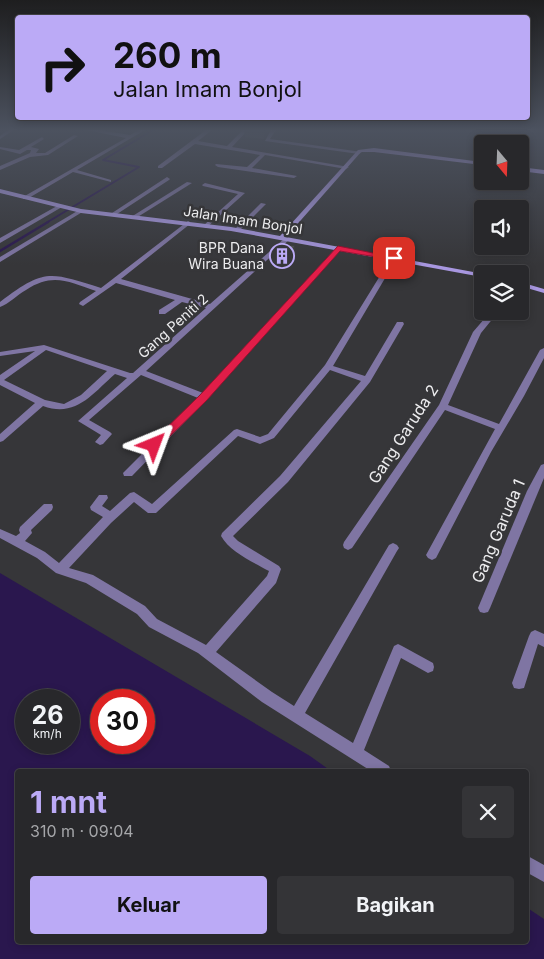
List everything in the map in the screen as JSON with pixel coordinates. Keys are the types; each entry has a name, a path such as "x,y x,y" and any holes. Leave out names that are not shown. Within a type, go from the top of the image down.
{"main road":[{"path":"284,239 339,175"},
{"name":"Jalan Imam Bonjol","path":"0,191 80,211 237,230 474,273"},
{"path":"529,287 544,291"}],"street":[{"path":"25,198 67,175"},
{"path":"87,175 108,181"},
{"path":"286,175 294,176"},
{"path":"112,214 167,179"},
{"path":"134,217 189,183"},
{"path":"205,186 242,192 206,226"},
{"path":"237,230 264,204"},
{"path":"0,241 60,207"},
{"path":"0,260 80,211"},
{"path":"84,304 188,223"},
{"name":"Gang Peniti 2","path":"0,354 44,347 114,370 137,374 284,239"},
{"path":"128,473 204,397 338,248"},
{"path":"60,570 110,517 134,496 152,510 159,506 237,432 260,441 271,436 328,367 394,258"},
{"path":"0,305 33,283 49,277 60,278 101,290"},
{"path":"115,280 212,307"},
{"path":"162,312 181,299"},
{"name":"Gang Garuda 2","path":"348,545 443,406 477,332 487,320"},
{"path":"207,653 272,578 275,569 234,544 226,536 284,479 367,380 400,324"},
{"path":"44,347 14,368 0,381 42,402 54,406 68,406 82,398 114,370"},
{"path":"432,554 544,350"},
{"path":"0,354 14,368"},
{"path":"328,367 367,380"},
{"path":"100,442 107,434 84,423 84,419 137,374 204,397"},
{"path":"0,439 42,402"},
{"path":"443,406 501,428"},
{"name":"Gang Garuda 1","path":"484,608 532,491 544,468"},
{"path":"104,498 95,507 110,517"},
{"path":"17,542 27,533 24,530 48,507"},
{"path":"0,533 41,555 60,570 89,579 141,610 154,623 207,653 296,716 381,769"},
{"path":"296,716 393,548"},
{"path":"519,683 534,636 544,640"},
{"path":"356,754 398,650 428,667"},
{"path":"529,865 544,874"}],"shaded area":[{"path":"0,573 310,756 328,769 15,769 15,944 529,944 529,909 544,919 544,959 0,959"}],"building":[{"path":"280,244 295,246 288,256 270,253"}],"waterway":[{"path":"46,223 126,175"},
{"path":"0,251 48,222"}],"place":[{"name":"BPR Dana Wira Buana","path":"282,256"}],"route":[{"path":"154,445 204,397 338,248 394,258"}]}
